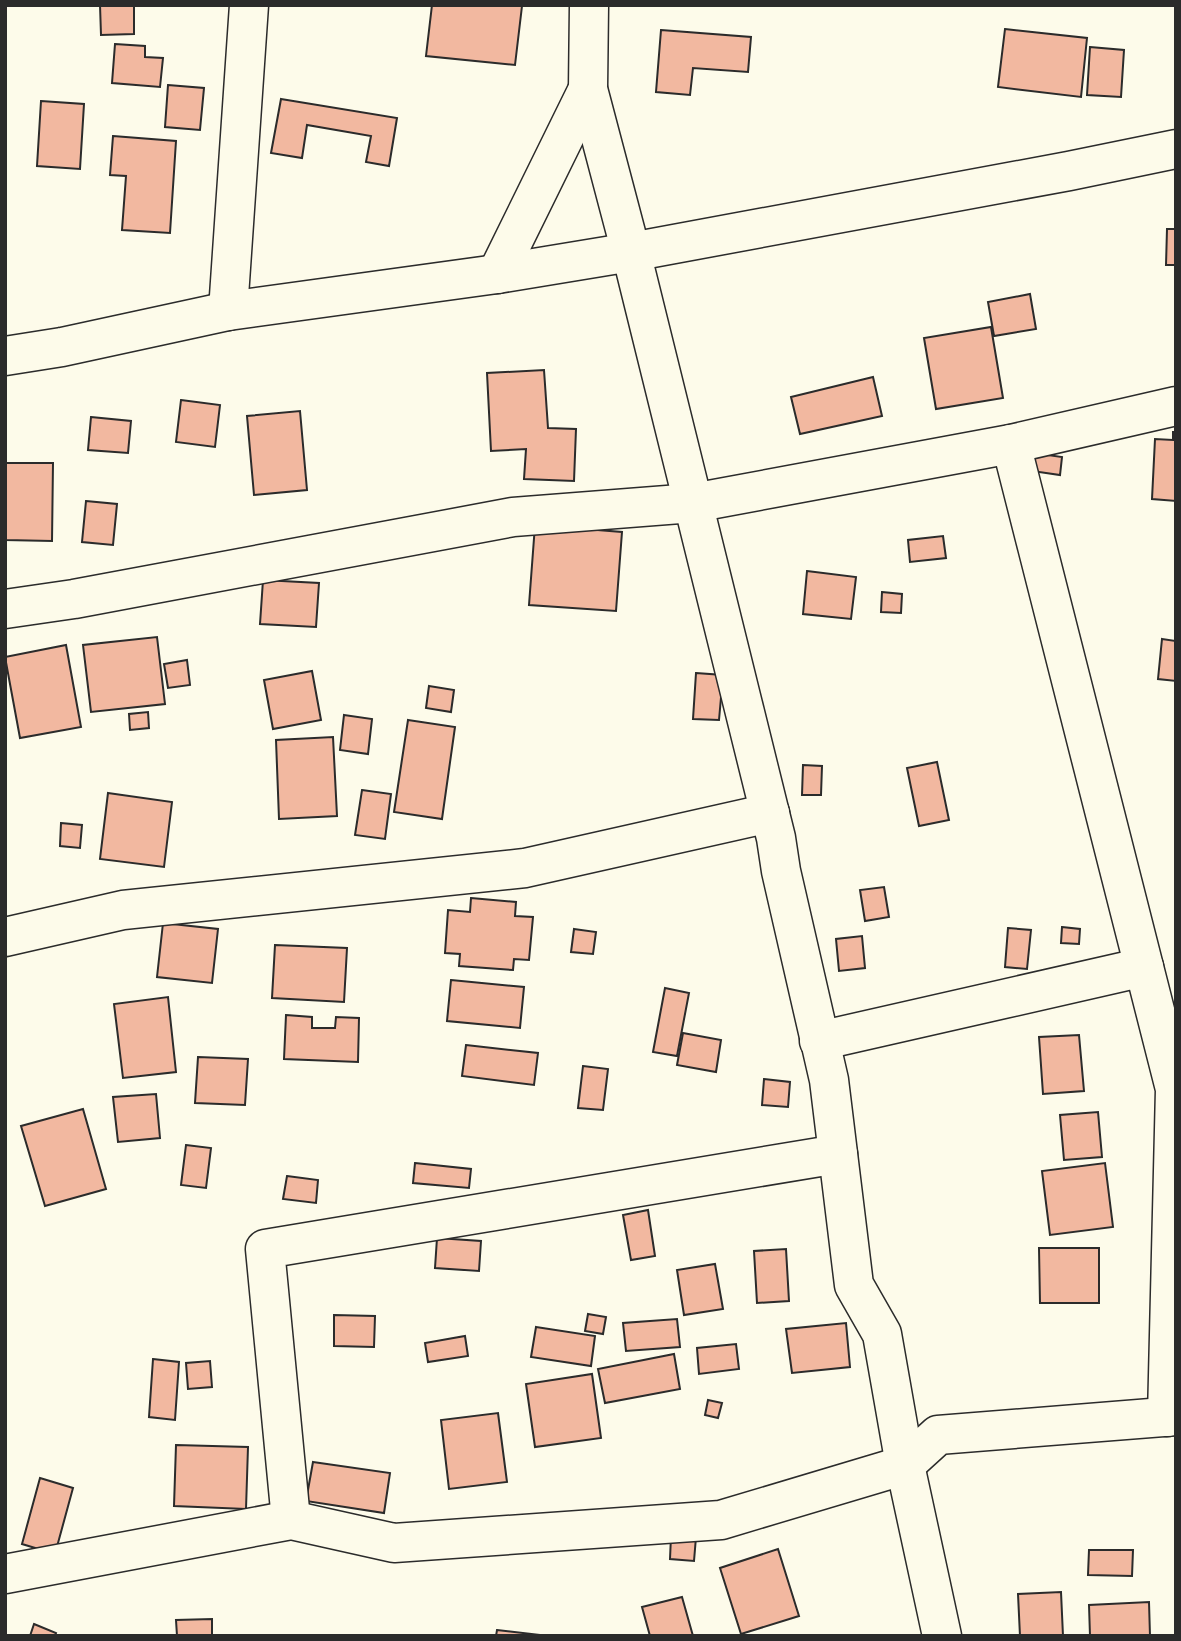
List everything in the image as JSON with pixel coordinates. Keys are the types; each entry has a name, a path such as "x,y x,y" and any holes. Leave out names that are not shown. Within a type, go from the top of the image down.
{"street":[{"path":"228,311 248,5"},
{"path":"589,5 588,89 776,838 781,871 829,1080 854,1285 882,1334 905,1465 942,1636"},
{"path":"497,274 588,89"},
{"path":"5,356 62,348 228,311 497,274 631,252 1176,149"},
{"path":"5,609 513,517 693,503 1011,444 1176,406"},
{"path":"5,1574 291,1520 394,1543 721,1520 905,1465 938,1435 1172,1416 1175,1089 1011,444"},
{"path":"5,937 123,911 525,868 770,813"},
{"path":"819,1041 1144,967"},
{"path":"291,1520 265,1249 838,1154"}],"building":[{"path":"100,5 134,5 134,34 101,35"},
{"path":"432,5 522,6 515,65 426,56"},
{"path":"1005,29 1087,38 1081,97 998,87"},
{"path":"661,30 751,37 748,72 693,68 690,95 656,92"},
{"path":"115,44 145,46 145,57 163,58 160,87 112,83"},
{"path":"1090,47 1124,50 1121,97 1087,95"},
{"path":"168,85 204,88 200,130 165,127"},
{"path":"281,99 397,118 389,166 366,162 371,136 307,125 302,158 271,153"},
{"path":"41,101 84,104 80,169 37,166"},
{"path":"113,136 176,141 170,233 122,230 126,176 110,175"},
{"path":"1167,229 1176,229 1176,265 1166,265"},
{"path":"1030,294 1036,329 994,336 988,302"},
{"path":"991,327 1003,398 936,409 924,338"},
{"path":"544,370 548,428 576,429 574,481 524,479 526,449 491,451 487,373"},
{"path":"873,377 882,416 800,434 791,397"},
{"path":"181,400 220,405 215,447 176,442"},
{"path":"300,411 307,490 254,495 247,416"},
{"path":"91,417 131,421 128,453 88,450"},
{"path":"1173,432 1176,432 1176,501 1152,499 1155,439 1173,440"},
{"path":"1034,453 1062,457 1060,475 1032,471"},
{"path":"5,463 53,463 52,541 5,540"},
{"path":"86,501 117,504 113,545 82,542"},
{"path":"535,525 622,532 616,611 529,605"},
{"path":"943,536 946,558 910,562 908,540"},
{"path":"807,571 856,577 851,619 803,614"},
{"path":"263,580 319,583 316,627 260,624"},
{"path":"882,592 902,594 901,613 881,612"},
{"path":"157,637 165,704 91,712 83,645"},
{"path":"1162,639 1176,641 1176,681 1158,679"},
{"path":"66,645 81,727 20,738 5,657"},
{"path":"187,660 190,685 168,688 164,664"},
{"path":"312,671 321,720 273,729 264,680"},
{"path":"696,673 723,675 719,720 693,719"},
{"path":"429,686 454,690 451,712 426,708"},
{"path":"148,712 149,728 130,730 129,714"},
{"path":"344,715 372,719 368,754 340,750"},
{"path":"408,720 455,727 442,819 394,812"},
{"path":"333,737 337,816 279,819 276,740"},
{"path":"937,762 949,820 919,826 907,768"},
{"path":"803,765 822,766 821,795 802,795"},
{"path":"362,790 391,794 385,839 355,835"},
{"path":"108,793 172,802 164,867 100,859"},
{"path":"61,823 82,825 80,848 60,846"},
{"path":"884,887 889,917 865,921 860,890"},
{"path":"471,898 516,902 515,916 533,917 529,960 514,959 513,970 459,966 460,954 445,953 448,910 470,912"},
{"path":"163,923 218,929 212,983 157,977"},
{"path":"1062,927 1080,929 1079,944 1061,943"},
{"path":"1008,928 1031,930 1027,969 1005,967"},
{"path":"574,929 596,932 593,954 571,952"},
{"path":"862,936 865,968 839,971 836,939"},
{"path":"275,945 347,948 344,1002 272,998"},
{"path":"451,980 524,987 520,1028 447,1021"},
{"path":"665,988 689,993 677,1056 653,1052"},
{"path":"168,997 176,1072 123,1078 114,1004"},
{"path":"286,1015 312,1017 312,1028 335,1028 336,1017 359,1018 358,1062 284,1059"},
{"path":"683,1033 721,1040 716,1072 677,1065"},
{"path":"1079,1035 1084,1091 1043,1094 1039,1037"},
{"path":"466,1045 538,1053 534,1085 462,1076"},
{"path":"198,1057 248,1059 245,1105 195,1103"},
{"path":"583,1066 608,1069 603,1110 578,1108"},
{"path":"764,1079 790,1082 788,1107 762,1105"},
{"path":"156,1094 160,1138 118,1142 113,1097"},
{"path":"83,1109 106,1189 45,1206 21,1126"},
{"path":"1098,1112 1102,1157 1064,1160 1060,1115"},
{"path":"186,1145 211,1148 206,1188 181,1185"},
{"path":"415,1163 471,1169 469,1188 413,1183"},
{"path":"1105,1163 1113,1227 1050,1235 1042,1171"},
{"path":"287,1176 318,1180 316,1203 283,1199"},
{"path":"648,1210 655,1256 631,1260 623,1215"},
{"path":"437,1238 481,1241 479,1271 435,1268"},
{"path":"1039,1248 1099,1248 1099,1303 1040,1303"},
{"path":"786,1249 789,1301 757,1303 754,1251"},
{"path":"715,1264 723,1309 684,1315 677,1270"},
{"path":"588,1314 606,1317 603,1334 585,1331"},
{"path":"334,1315 375,1316 374,1347 334,1346"},
{"path":"677,1319 680,1347 626,1351 623,1323"},
{"path":"846,1323 850,1367 792,1373 786,1329"},
{"path":"536,1327 595,1336 591,1366 531,1357"},
{"path":"465,1336 468,1356 428,1362 425,1343"},
{"path":"736,1344 739,1369 699,1374 697,1348"},
{"path":"674,1354 680,1389 605,1403 598,1369"},
{"path":"153,1359 179,1362 175,1420 149,1417"},
{"path":"210,1361 212,1387 188,1389 186,1363"},
{"path":"592,1374 601,1438 535,1447 526,1384"},
{"path":"708,1400 722,1403 718,1418 705,1415"},
{"path":"498,1413 507,1482 449,1489 441,1420"},
{"path":"176,1445 248,1447 246,1509 174,1506"},
{"path":"313,1462 390,1473 384,1513 306,1501"},
{"path":"40,1478 73,1488 55,1554 22,1544"},
{"path":"671,1536 696,1537 694,1561 670,1559"},
{"path":"778,1549 799,1616 741,1634 720,1568"},
{"path":"1089,1550 1133,1550 1132,1576 1088,1575"},
{"path":"1061,1592 1063,1636 1020,1636 1018,1594"},
{"path":"682,1597 693,1636 650,1636 642,1607"},
{"path":"1149,1602 1150,1636 1090,1636 1089,1605"},
{"path":"212,1619 212,1636 177,1636 176,1620"},
{"path":"34,1624 56,1633 55,1636 30,1636"},
{"path":"497,1630 540,1635 496,1636"}]}
